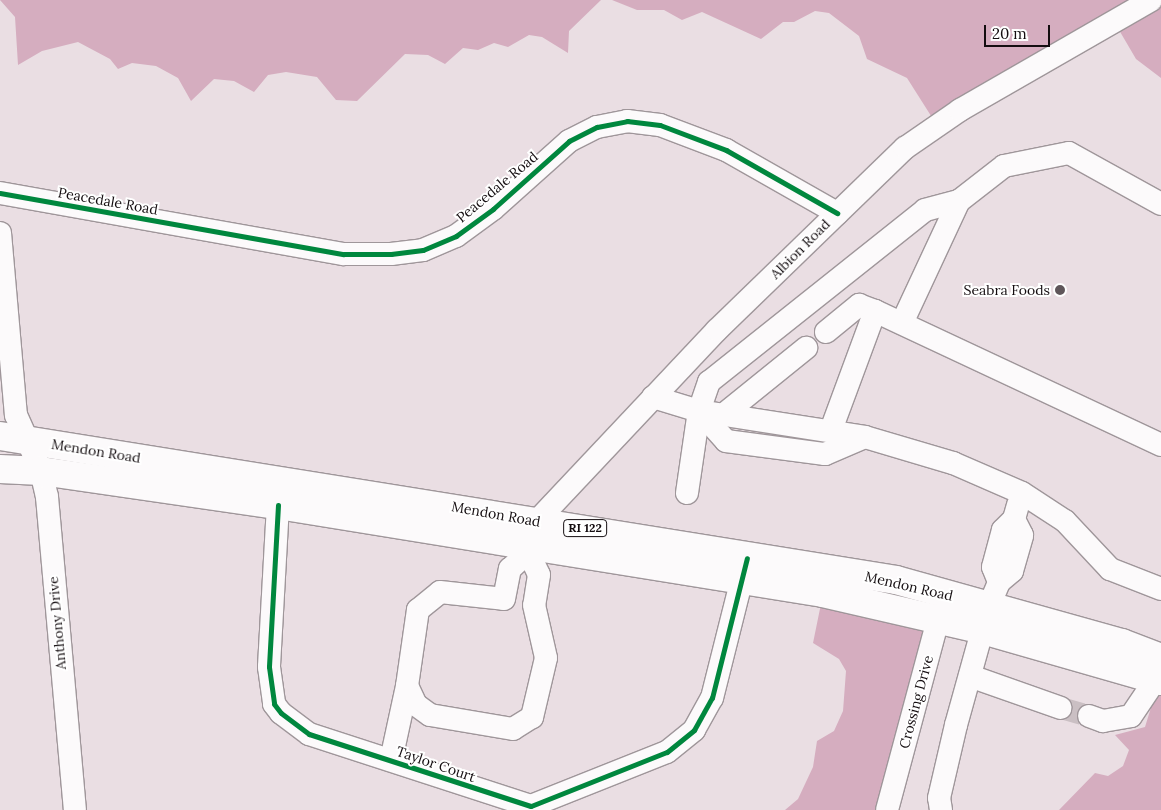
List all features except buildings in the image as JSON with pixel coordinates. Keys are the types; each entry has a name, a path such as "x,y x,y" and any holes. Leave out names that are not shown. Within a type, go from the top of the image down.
{"main road":[{"name":"Mendon Road","path":"0,436 532,539"},
{"name":"Mendon Road","path":"0,468 41,470 278,505 745,569 896,580 942,606 990,606 1122,643 1159,673"}],"street":[{"name":"Albion Road","path":"504,599 510,569 532,539 653,397 836,212 905,148 960,110 1151,0"},
{"name":"Peacedale Road","path":"0,193 344,254 391,254 423,250 456,236 493,210 569,141 597,127 627,121 660,125 726,150 836,212"},
{"path":"687,493 699,411 709,382 925,210 959,201 1004,166 1069,154 1161,204"},
{"path":"902,323 959,201"},
{"name":"Anthony Drive","path":"0,233 16,415 41,470 47,497 75,810"},
{"path":"826,332 859,305 902,323 1161,446"},
{"path":"831,430 875,311"},
{"path":"723,415 806,348"},
{"path":"653,397 699,411 831,430 865,437 953,463 1022,493 1065,521 1110,569 1161,589"},
{"path":"699,411 726,441 825,454 865,437"},
{"path":"940,810 941,788 990,606 993,567 1003,530 1014,519 1022,493"},
{"name":"Taylor Court","path":"278,505 269,667 274,704 291,723 309,734 531,806 667,752 694,730 712,698 745,569"},
{"path":"406,686 416,705 430,714 513,729 532,717 546,658 534,605 539,575 532,539"},
{"path":"391,760 406,686 418,610 440,592 504,599 534,605"},
{"name":"Crossing Drive","path":"887,810 942,606"},
{"path":"1088,716 1102,720 1131,716 1159,673"},
{"path":"970,676 1061,708"}],"shaded area":[{"path":"0,0 601,0 569,31 568,53 542,37 529,35 508,47 494,43 478,50 463,48 445,64 428,55 405,54 357,101 336,100 317,77 286,72 268,75 254,92 234,81 214,79 191,101 178,78 156,66 132,63 118,69 110,59 78,42 42,51 18,65 15,17"},
{"path":"612,0 1161,0 1161,78 1136,59 1112,18 933,119 907,78 867,59 859,36 829,13 815,11 794,22 783,22 761,39 702,12 682,20 664,10 637,10"},
{"path":"823,594 935,606 891,810 785,810 798,799 813,767 817,741 834,731 843,711 846,671 839,659 813,643"},
{"path":"1161,675 1161,810 1059,810 1095,773 1108,776 1123,766 1129,750 1115,735 1145,727"}],"tunnel":[{"path":"1061,708 1089,716"}],"cycle path":[{"path":"0,193 344,254 391,254 423,250 456,236 493,209 569,141 597,127 627,121 660,125 726,150 837,213"},
{"path":"278,505 269,667 274,704 281,713 309,734 531,806 667,752 694,730 712,698 747,558"}],"place":[{"name":"Seabra Foods","path":"1060,290"}]}
